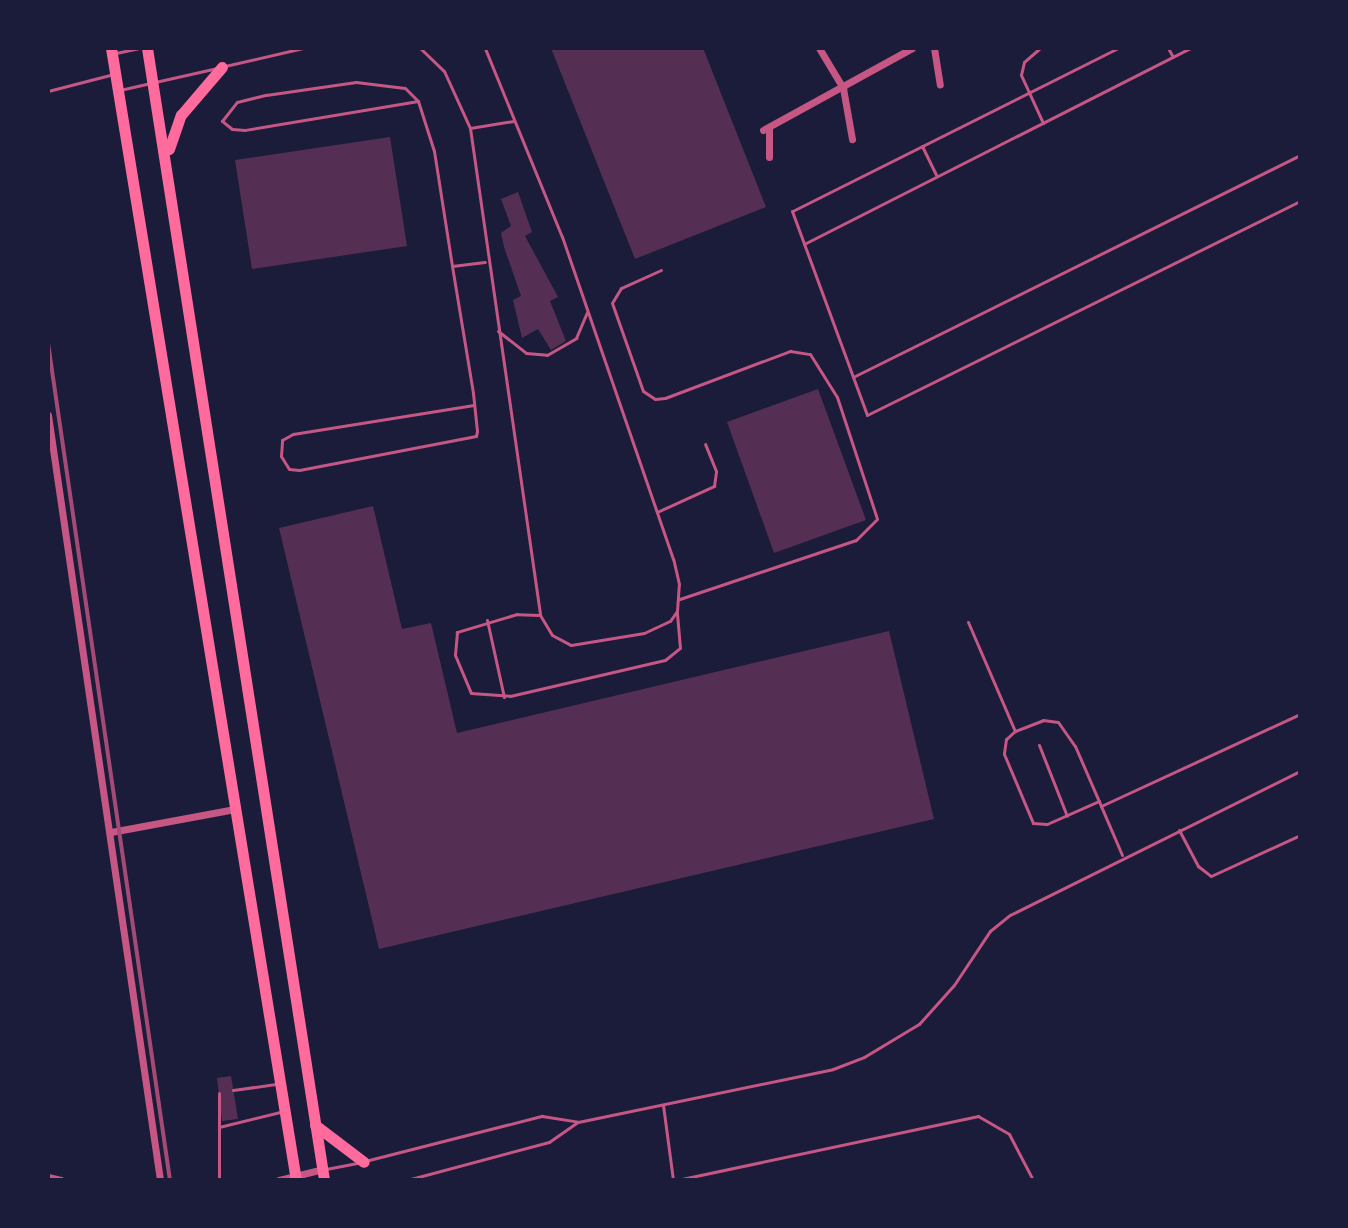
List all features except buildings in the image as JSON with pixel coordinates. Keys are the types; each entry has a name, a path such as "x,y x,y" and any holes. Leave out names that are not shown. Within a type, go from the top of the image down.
{"main road":[{"path":"147,48 167,158 324,1175"},
{"path":"111,51 120,90 295,1176"},
{"path":"167,158 181,115 222,67"},
{"path":"315,1125 364,1162"}],"street":[{"path":"819,48 843,88 852,139"},
{"path":"769,157 766,130 912,48"},
{"path":"934,48 940,85"},
{"path":"48,415 160,1180"},
{"path":"111,832 235,809"},
{"path":"279,1180 324,1175"},
{"path":"48,1177 61,1180"}],"lane":[{"path":"111,51 140,48"},
{"path":"120,90 303,48"},
{"path":"420,48 444,71 470,128 485,262 540,615 552,635 571,645 644,633 670,621 680,599 657,512 588,311 485,48"},
{"path":"1040,48 1024,62 1021,75 1043,123"},
{"path":"1118,48 792,211 867,415 1300,201"},
{"path":"1168,48 1173,57"},
{"path":"804,244 1191,48"},
{"path":"48,91 116,74"},
{"path":"418,101 245,130 232,129 222,121 229,108 247,99 356,82 389,83 418,101 434,151 474,405 477,431 469,440 299,470 289,469 281,456 282,440 293,434 474,405"},
{"path":"470,128 514,121"},
{"path":"922,146 937,177"},
{"path":"853,377 1300,155"},
{"path":"452,266 485,262"},
{"path":"661,270 621,288 612,303 643,391 655,399 665,398 790,351 810,354 837,397 877,519 856,540 680,599"},
{"path":"498,331 526,353 547,355 576,338 588,311"},
{"path":"657,512 714,486 716,471 705,444"},
{"path":"540,615 487,620 457,632 455,655 471,693 504,697 665,660 680,648 683,638 677,611"},
{"path":"487,620 504,697"},
{"path":"968,622 1015,731"},
{"path":"1122,856 1100,803 1058,722 1043,720 1015,731 1006,739 1004,754 1029,819 1041,826 1100,803 1300,714"},
{"path":"1039,745 1067,816"},
{"path":"407,1180 549,1142 578,1122 833,1069 893,1043 941,1000 990,931 1041,896 1300,771"},
{"path":"1179,829 1198,866 1211,876 1300,835"},
{"path":"233,1090 279,1083"},
{"path":"219,1093 219,1180"},
{"path":"663,1105 675,1180 700,1178 978,1116 1009,1134 1033,1180"},
{"path":"219,1127 284,1111"},
{"path":"324,1175 547,1115 578,1122"},
{"path":"593,1180 617,1180"}],"railway":[{"path":"48,343 170,1180"}]}
